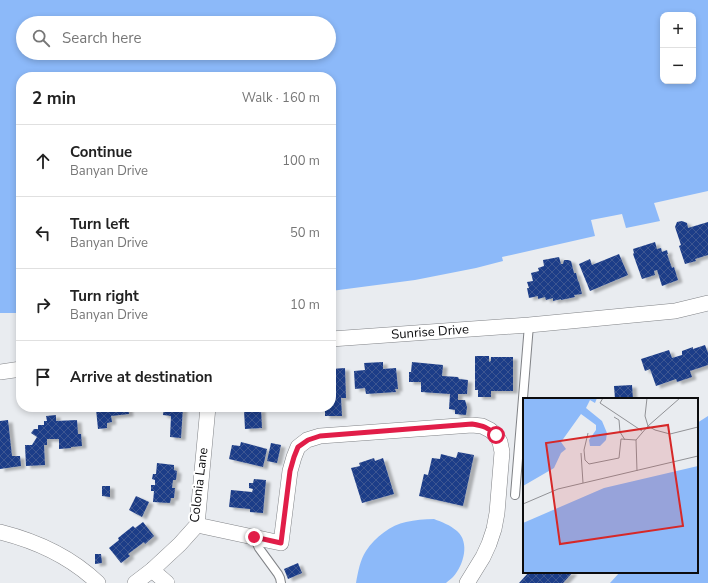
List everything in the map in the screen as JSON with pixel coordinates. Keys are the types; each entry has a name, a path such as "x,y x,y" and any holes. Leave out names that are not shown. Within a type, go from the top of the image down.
{"street":[{"name":"Sunrise Drive","path":"336,339 675,311 708,302"},
{"path":"0,372 16,370"},
{"name":"Colonia Lane","path":"135,583 152,570 180,544 197,525 208,412"},
{"path":"197,525 281,543 290,471 298,447 308,440 320,436 472,424 482,426 496,435 500,442 502,452 497,513 489,544 467,583"},
{"path":"0,532 37,544 51,551 79,568 98,583"},
{"path":"152,570 167,583"}],"lane":[{"path":"524,398 530,324"},
{"path":"515,495 523,404"},
{"path":"254,537 259,548 278,574 281,583"}],"water":[{"path":"0,0 708,0 708,191 654,203 660,221 626,228 622,214 591,220 595,236 502,257 503,261 476,268 415,280 336,290 336,72 16,72 16,313 0,313"},
{"path":"708,416 708,583 610,583 619,573 698,573 698,422"},
{"path":"434,519 457,531 463,541 463,560 457,572 446,583 356,583 362,558 379,536 389,529 406,522"}],"building":[{"path":"682,221 687,223 688,228 708,222 708,255 695,259 696,261 685,264 675,227 677,222"},
{"path":"655,242 657,249 661,248 662,252 667,250 672,268 674,267 678,280 662,286 657,270 654,271 655,275 642,279 633,254 633,249"},
{"path":"619,254 628,275 590,291 579,264 590,259 592,265"},
{"path":"559,257 561,264 563,264 564,260 571,261 582,294 574,295 575,297 553,301 553,298 546,300 545,297 538,299 538,296 529,298 527,288 529,288 527,282 533,281 531,273 539,271 538,268 544,266 543,260"},
{"path":"705,345 708,353 708,365 690,371 692,377 677,382 676,379 656,386 650,369 645,371 641,359 669,350 672,358 682,355 682,351"},
{"path":"475,356 489,356 489,362 491,361 491,357 513,357 513,391 491,391 491,397 478,397 478,390 475,390"},
{"path":"383,362 383,369 396,368 398,389 395,389 396,392 366,394 365,388 355,389 354,371 365,370 364,363"},
{"path":"412,362 443,365 442,376 458,377 459,379 468,380 467,394 458,394 458,400 465,400 467,407 466,415 455,414 455,410 449,409 450,394 421,392 421,382 409,382 409,372 411,372"},
{"path":"345,368 346,398 341,398 342,416 325,416 325,412 336,412 336,369"},
{"path":"632,385 633,398 615,398 614,386"},
{"path":"96,412 129,412 129,414 111,416 112,422 107,423 107,428 98,429"},
{"path":"163,412 183,412 181,438 170,437 171,416 163,415"},
{"path":"244,412 261,412 262,428 245,429"},
{"path":"56,415 56,421 77,420 78,434 81,434 82,446 59,449 59,439 47,439 47,445 44,445 45,465 26,466 25,445 32,445 37,437 31,433 34,429 38,429 38,425 44,425 44,421 47,421 46,416"},
{"path":"8,420 12,456 20,456 21,466 0,469 0,421"},
{"path":"241,442 267,449 263,467 229,459 232,445 240,446"},
{"path":"271,443 281,445 277,463 267,461"},
{"path":"458,452 474,455 463,506 419,496 424,474 428,475 432,458 440,459 441,454 456,458"},
{"path":"374,458 375,461 383,458 394,494 362,503 351,468 360,466 359,463"},
{"path":"157,463 174,465 174,470 177,471 176,480 173,480 172,488 175,488 174,498 171,498 170,503 153,502 154,491 151,491 151,485 155,485 155,480 152,479 153,474 156,474"},
{"path":"254,479 266,480 263,513 250,512 250,509 229,507 231,490 252,492 253,489 249,488 249,483 253,483"},
{"path":"102,486 110,486 110,497 102,496"},
{"path":"136,496 149,502 142,517 129,510"},
{"path":"143,522 154,536 145,544 144,542 128,554 130,556 121,563 109,548 119,540 118,538 133,526 135,528"},
{"path":"95,554 101,554 102,563 95,564"},
{"path":"298,563 302,573 288,579 284,569"},
{"path":"528,573 572,573 563,583 519,583"}],"route":[{"path":"254,537 281,543 290,471 298,447 308,440 320,436 472,424 482,426 496,435"}]}
